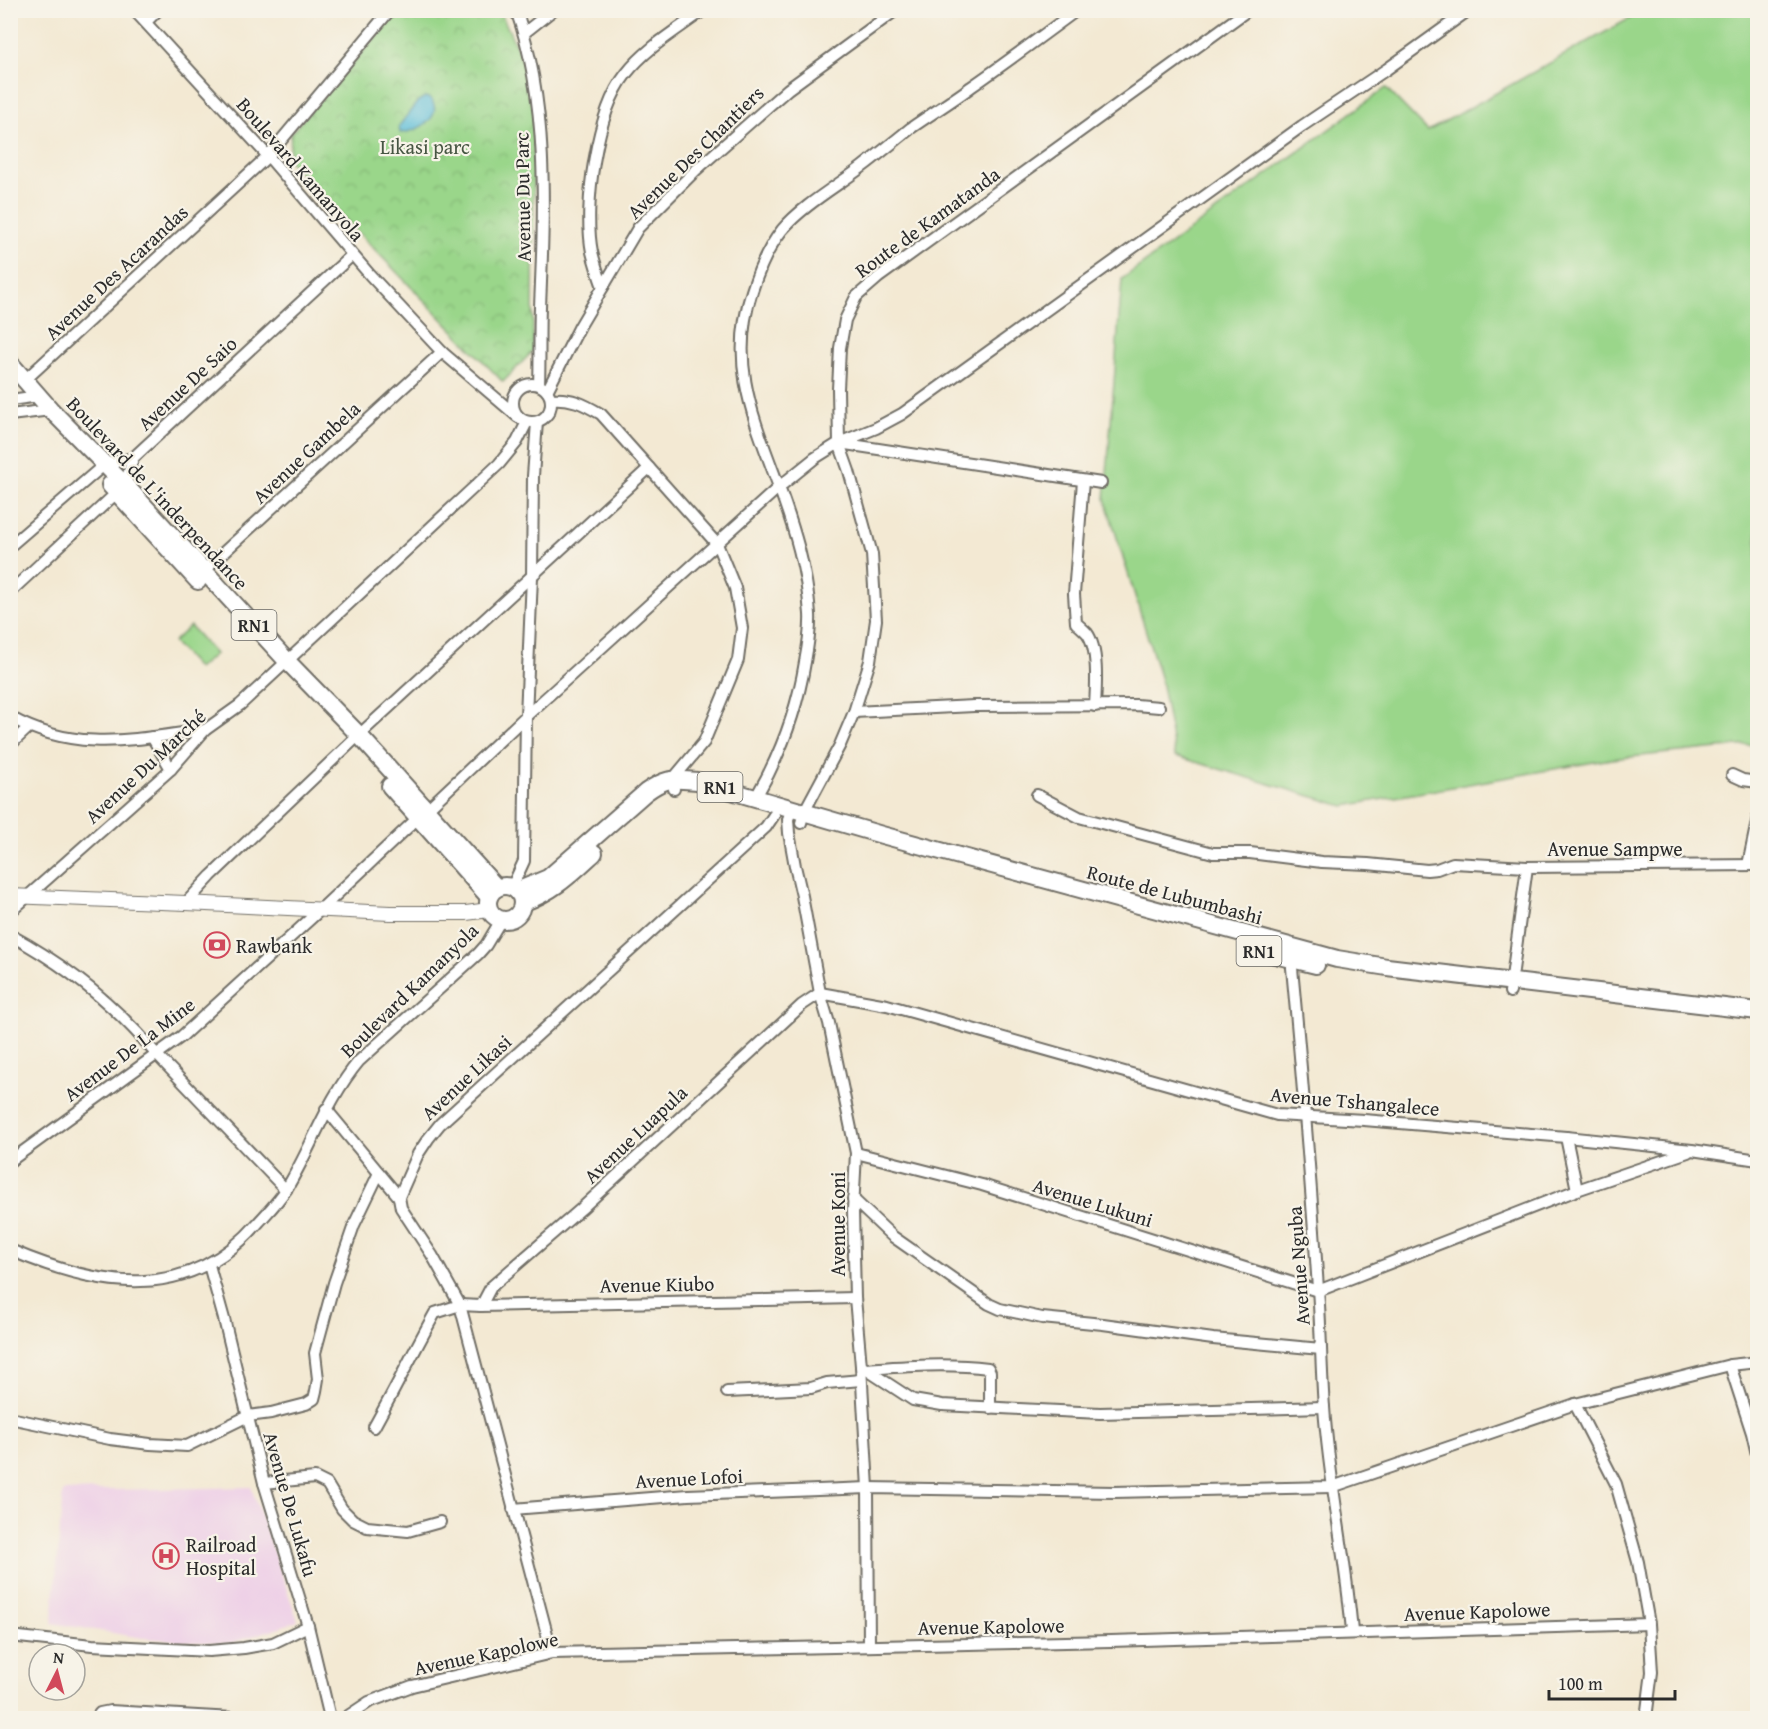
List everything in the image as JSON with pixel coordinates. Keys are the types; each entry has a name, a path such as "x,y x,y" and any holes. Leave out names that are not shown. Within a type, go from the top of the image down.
{"highway":[{"name":"Boulevard de L'inderpendance","path":"10,363 33,403 121,489 504,899"},
{"name":"Route de Lubumbashi","path":"668,785 697,781 756,797 792,816"},
{"name":"Route de Lubumbashi","path":"668,785 792,816 1293,954 1337,970 1758,1011"},
{"path":"504,899 549,892 668,785"},
{"name":"Route de Lubumbashi","path":"1511,987 1758,1023"}],"main road":[{"path":"10,896 319,911 432,914 504,899"}],"street":[{"name":"Boulevard Kamanyola","path":"10,1250 52,1267 97,1278 132,1282 165,1278 209,1265 234,1249 286,1190 326,1109 341,1084 360,1061 486,945 504,899 524,861 533,476 528,420 442,352 352,255 268,156 134,10"},
{"path":"146,22 158,10"},
{"name":"Avenue Des Acarandas","path":"18,380 268,156 390,10"},
{"name":"Avenue Du Parc","path":"516,10 524,33 535,88 541,150 545,392"},
{"path":"524,33 553,10"},
{"path":"603,288 592,252 590,224 596,150 602,127 624,76 640,58 704,10"},
{"name":"Avenue Des Chantiers","path":"528,420 549,413 545,392 638,228 696,170 788,89 896,10"},
{"path":"756,797 772,770 787,735 799,696 810,635 810,614 800,550 763,446 745,385 742,366 741,337 746,308 757,276 768,252 783,229 806,209 912,128 1077,10"},
{"name":"Route de Kamatanda","path":"840,745 854,712 870,661 876,620 872,554 839,443 840,348 845,320 856,297 888,270 1248,10"},
{"name":"Avenue De La Mine","path":"10,1161 182,1036 526,716 779,487 815,458 839,443 876,428 902,414 1302,126 1469,10"},
{"name":"Avenue De Saio","path":"10,546 101,468 133,458 352,255"},
{"name":"Avenue Gambela","path":"200,574 442,352"},
{"name":"Boulevard Kamanyola","path":"528,420 515,412 513,401 517,391 527,385 545,392"},
{"path":"545,392 576,401 601,414 717,544 735,588 742,628 738,660 704,742 668,785"},
{"path":"10,415 33,403"},
{"name":"Avenue Du Marché","path":"10,912 171,769 205,730 240,705 499,464 517,442 528,420"},
{"path":"839,443 1101,483"},
{"path":"10,592 121,489 133,458"},
{"path":"186,903 211,876 355,739 649,468"},
{"path":"1083,481 1074,594 1076,623 1088,634 1095,661 1097,675 1095,706"},
{"path":"854,712 974,706 1136,705 1159,707"},
{"path":"10,717 48,734 112,742 205,730"},
{"path":"10,745 29,727"},
{"path":"152,737 171,769"},
{"name":"Avenue Likasi","path":"399,1197 418,1154 441,1124 766,827 792,816 840,745"},
{"path":"1732,775 1758,783 1758,794"},
{"path":"1037,795 1079,817 1213,852 1250,853 1323,862 1427,870 1453,863 1527,867"},
{"name":"Avenue Koni","path":"792,816 789,833 819,993 829,1023 856,1153 853,1205 855,1298 863,1372 868,1488 869,1646"},
{"path":"1753,865 1758,817"},
{"name":"Avenue Sampwe","path":"1511,987 1527,867 1753,865"},
{"path":"10,935 42,954 86,986 140,1034 157,1055 286,1190"},
{"name":"Avenue Nguba","path":"1293,954 1318,1291 1324,1407 1332,1487 1348,1580 1352,1632"},
{"name":"Avenue Tshangalece","path":"819,993 898,1008 1277,1115 1566,1137 1692,1150 1758,1160"},
{"name":"Avenue Luapula","path":"481,1306 491,1287 581,1209 802,1005 819,993"},
{"path":"326,1109 399,1197 401,1208 432,1255 459,1305 552,1653"},
{"path":"1566,1137 1577,1190"},
{"path":"1318,1291 1577,1190 1692,1150"},
{"name":"Avenue Lukuni","path":"856,1153 982,1185 1318,1291"},
{"path":"10,1418 110,1439 187,1446 248,1416 306,1404 314,1399 318,1379 315,1353 333,1283 354,1225 379,1173"},
{"path":"853,1205 892,1236 1000,1309 1042,1318 1321,1350"},
{"name":"Avenue De Lukafu","path":"209,1265 264,1484 308,1626 330,1719"},
{"name":"Avenue Kiubo","path":"459,1305 855,1298"},
{"path":"374,1427 400,1381 419,1339 435,1313 459,1305"},
{"name":"Avenue Lofoi","path":"513,1509 688,1495 868,1488 1114,1492 1332,1487 1575,1404 1730,1365 1758,1362"},
{"path":"1730,1365 1758,1459"},
{"path":"727,1392 812,1388 863,1372 896,1366 973,1366 988,1368 990,1372 990,1408"},
{"path":"863,1372 913,1400 942,1405 1100,1413 1324,1407"},
{"path":"1575,1404 1616,1484 1638,1562 1649,1624 1652,1672 1646,1719"},
{"path":"264,1484 315,1478 327,1484 353,1520 367,1527 408,1531 440,1522"},
{"name":"Avenue Kapolowe","path":"345,1719 369,1702 412,1686 552,1653 1111,1641 1649,1624"},
{"path":"10,1636 92,1645 209,1651 273,1643 308,1626"},
{"path":"96,1719 100,1713 110,1711 233,1719"}],"shaded area":[{"name":"Railroad Hospital","path":"251,1487 298,1621 228,1644 143,1638 52,1623 63,1491"}],"green space":[{"name":"Likasi parc","path":"399,11 500,11 534,85 533,351 503,382 289,161 291,133"},
{"path":"1643,11 1757,11 1757,744 1611,759 1344,806 1175,756 1161,680 1105,499 1122,279 1386,88 1428,131"},
{"path":"190,626 215,654 198,669 173,642"}],"water":[{"path":"425,97 431,99 434,106 431,118 421,127 400,133 399,126 418,101"}],"place":[{"name":"Rawbank","path":"217,945"},
{"name":"Railroad Hospital","path":"166,1556"}]}
